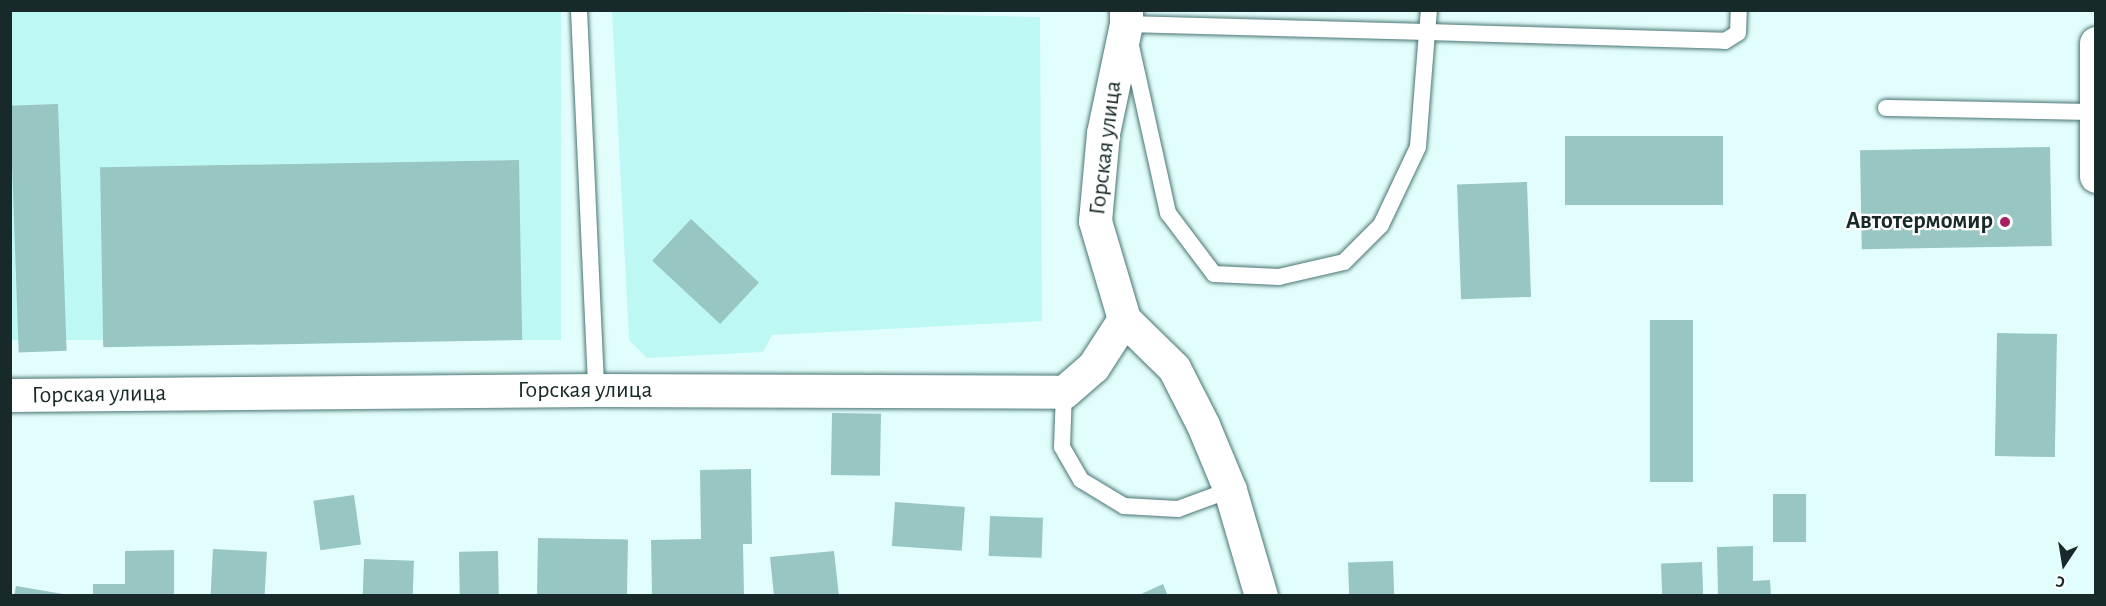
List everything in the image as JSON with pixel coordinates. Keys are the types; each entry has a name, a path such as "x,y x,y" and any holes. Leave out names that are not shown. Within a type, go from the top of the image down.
{"street":[{"name":"Горская улица","path":"1126,17 1104,133 1095,221 1124,319 1174,368 1203,425 1230,490 1262,596"},
{"path":"2096,43 2094,112 2096,176"},
{"path":"1064,392 1094,367 1124,319"},
{"name":"Горская улица","path":"10,395 596,390 1064,392"}],"lane":[{"path":"579,10 596,390"},
{"path":"1429,10 1427,32 1418,147 1381,225 1344,262 1279,278 1214,274 1168,213 1126,17 1427,32 1725,41 1738,33 1739,10"},
{"path":"1886,108 2094,112"},
{"path":"1064,392 1062,447 1081,480 1115,501 1124,506 1178,509 1230,490"}],"shaded area":[{"path":"612,11 797,11 1040,17 1042,321 772,335 763,352 647,358 629,340"},
{"path":"10,12 561,12 561,340 10,340"}],"building":[{"path":"58,104 67,351 19,353 10,106"},
{"path":"1565,136 1723,136 1723,205 1565,205"},
{"path":"2050,147 2052,246 1862,249 1860,150"},
{"path":"519,160 522,340 103,347 100,167"},
{"path":"1527,182 1531,297 1461,299 1457,184"},
{"path":"691,219 759,282 720,324 652,261"},
{"path":"1650,320 1693,320 1693,482 1650,482"},
{"path":"1997,333 2057,334 2055,457 1995,456"},
{"path":"832,413 881,414 880,476 831,475"},
{"path":"751,469 752,544 743,544 744,596 652,596 651,540 701,539 700,470"},
{"path":"1773,494 1806,494 1806,542 1773,542"},
{"path":"354,495 361,545 320,550 313,501"},
{"path":"895,502 965,507 962,551 892,546"},
{"path":"990,516 1043,518 1042,558 989,556"},
{"path":"538,538 628,540 627,596 537,596"},
{"path":"1753,546 1753,581 1770,580 1771,596 1718,596 1717,547"},
{"path":"213,549 267,552 265,596 211,596"},
{"path":"174,550 174,596 93,596 93,584 125,584 125,551"},
{"path":"498,551 499,596 460,596 459,552"},
{"path":"834,551 839,596 774,596 770,557"},
{"path":"364,559 414,561 413,596 363,596"},
{"path":"1393,561 1394,596 1349,596 1348,563"},
{"path":"1702,562 1703,596 1662,596 1661,563"},
{"path":"1163,584 1168,596 1137,596"},
{"path":"16,586 63,594 63,596 14,596"}],"place":[{"name":"Автотермомир","path":"2005,222"}]}
